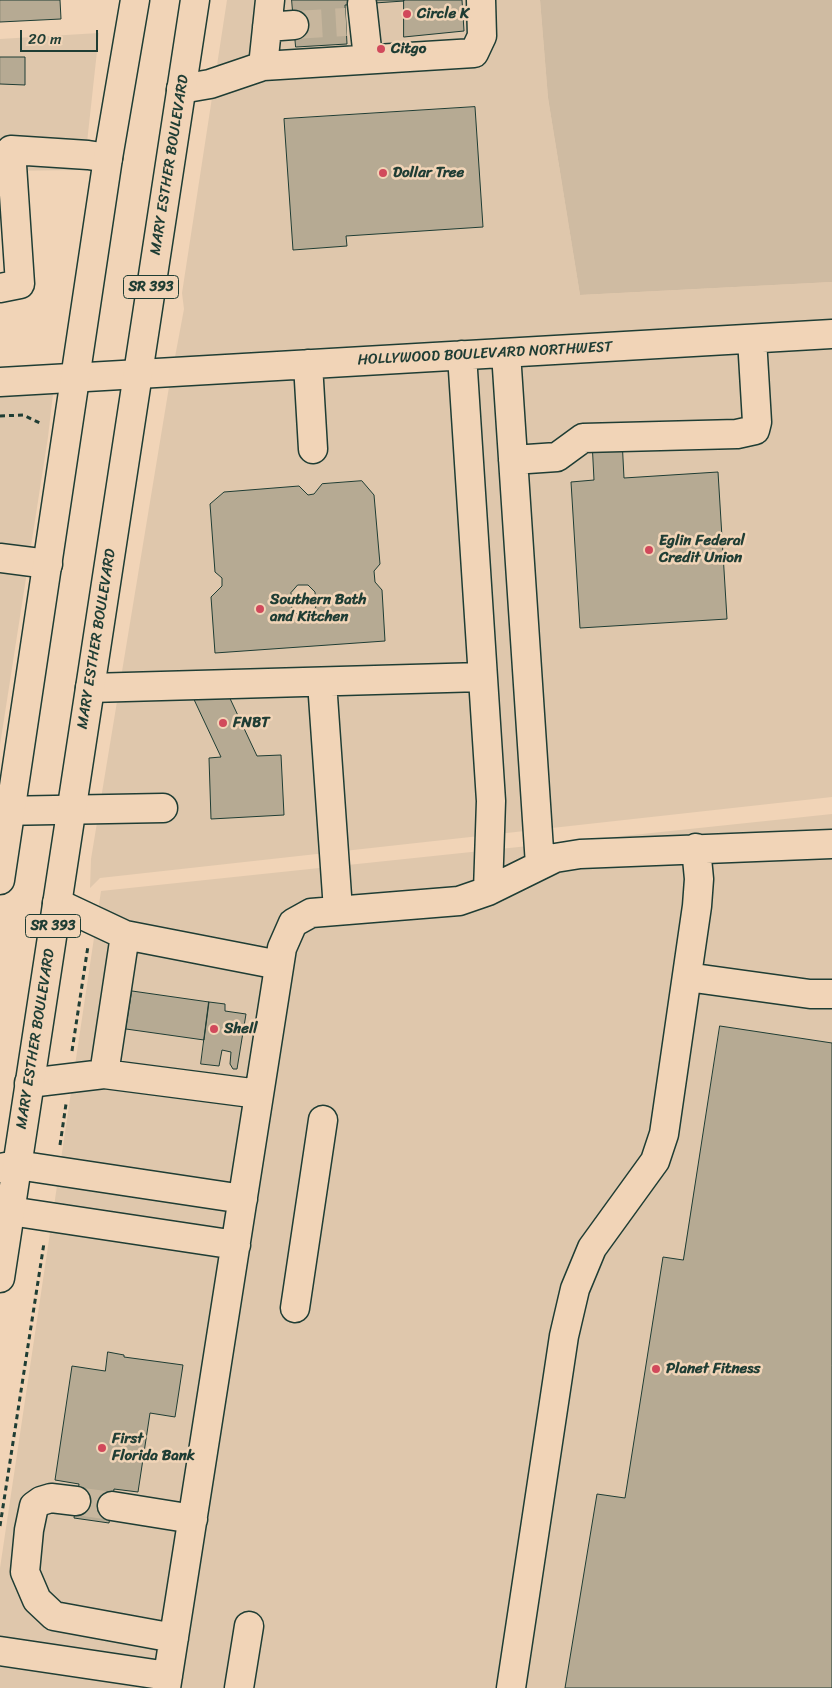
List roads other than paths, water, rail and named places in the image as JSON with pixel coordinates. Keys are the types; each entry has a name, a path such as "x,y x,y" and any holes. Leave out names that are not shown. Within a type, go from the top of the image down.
{"main road":[{"path":"0,880 5,811 48,564 108,158 135,0"},
{"name":"MARY ESTHER BOULEVARD","path":"0,1278 9,1167 30,1083 195,0"},
{"path":"264,66 270,0"},
{"path":"181,90 210,84 264,66 368,58 474,53 482,36 482,0"},
{"path":"357,15 368,58"},
{"path":"267,27 294,25"},
{"path":"0,288 20,284 9,240 5,151 88,154 108,158"},
{"name":"HOLLYWOOD BOULEVARD NORTHWEST","path":"0,382 832,334"},
{"path":"513,460 557,457 583,438 737,434 755,430 757,422 752,339"},
{"path":"506,353 540,865"},
{"path":"462,356 491,801 488,891"},
{"path":"308,364 313,449"},
{"path":"0,558 48,564"},
{"path":"90,688 482,678"},
{"path":"322,682 338,910"},
{"path":"5,811 163,808"},
{"path":"0,1651 167,1682 282,948 293,923 311,913 459,901 488,891 555,858 580,854 832,844"},
{"path":"511,1688 564,1336 575,1289 592,1248 655,1161 664,1134 697,906 699,879 696,848"},
{"path":"57,903 125,936 280,965"},
{"path":"104,1074 125,936"},
{"path":"686,978 810,994 832,994"},
{"path":"30,1083 104,1074 259,1094"},
{"path":"295,1308 323,1120"},
{"path":"9,1167 243,1199"},
{"path":"5,1208 236,1245"},
{"path":"76,1501 51,1498 41,1501 34,1506 29,1530 25,1572 37,1600 54,1616 174,1638"},
{"path":"112,1506 193,1519"},
{"path":"239,1688 249,1626"}],"tunnel":[{"path":"294,25 346,22"},
{"path":"76,1501 112,1506"}],"place":[{"name":"Circle K","path":"407,14"},
{"name":"Citgo","path":"381,49"},
{"name":"Dollar Tree","path":"383,173"},
{"name":"Eglin Federal Credit Union","path":"649,550"},
{"name":"Southern Bath and Kitchen","path":"260,609"},
{"name":"FNBT","path":"223,723"},
{"name":"Shell","path":"214,1029"},
{"name":"Planet Fitness","path":"656,1369"},
{"name":"First Florida Bank","path":"102,1448"}]}
